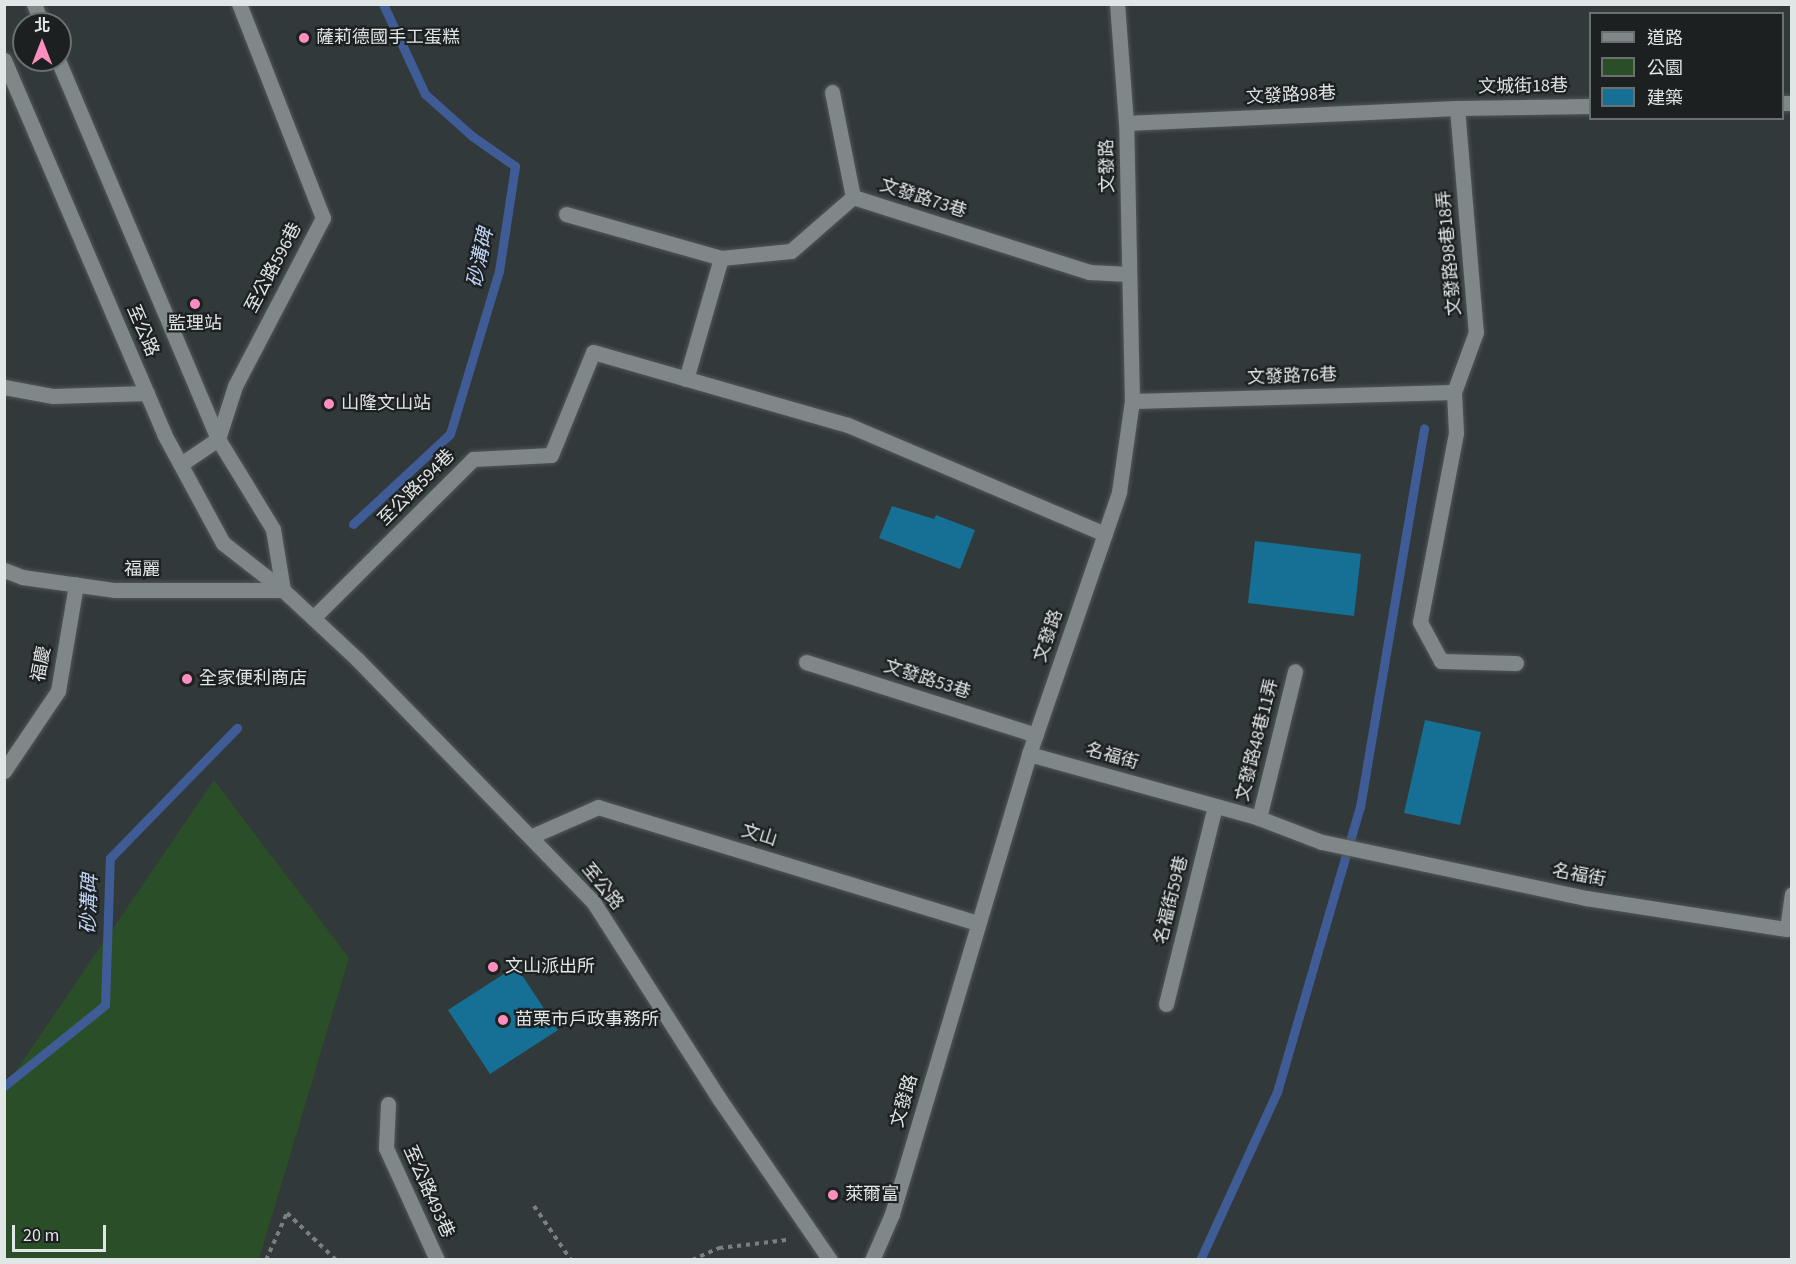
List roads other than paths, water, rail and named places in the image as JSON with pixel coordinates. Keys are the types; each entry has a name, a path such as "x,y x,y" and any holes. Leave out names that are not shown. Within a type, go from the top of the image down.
{"street":[{"name":"至公路596巷","path":"218,439 235,386 322,218 238,4"},
{"name":"文發路","path":"872,1260 892,1214 1035,735 1119,492 1132,401 1126,123 1117,4"},
{"name":"至公路","path":"4,60 147,393 223,543 283,590 314,618 532,836 594,903 718,1096 830,1260"},
{"name":"至公路","path":"63,72 218,439 273,529 283,590"},
{"path":"832,92 853,197"},
{"name":"文城街18巷","path":"1457,108 1589,106"},
{"name":"文發路98巷","path":"1126,123 1457,108"},
{"name":"文發路98巷18弄","path":"1454,392 1476,332 1457,108"},
{"name":"文發路73巷","path":"721,258 791,251 853,197 1089,272 1129,274"},
{"path":"566,214 721,258 686,379 849,425 1105,534"},
{"name":"至公路594巷","path":"314,618 472,459 551,455 593,352 686,379"},
{"path":"4,387 53,396 147,393"},
{"path":"1454,392 1456,433 1420,622 1441,661 1516,663"},
{"name":"文發路76巷","path":"1132,401 1454,392"},
{"path":"181,464 218,439"},
{"name":"福麗","path":"4,570 22,577 115,590 283,590"},
{"name":"福慶","path":"4,771 58,691 76,585"},
{"name":"文發路53巷","path":"806,662 1035,735"},
{"name":"文發路48巷11弄","path":"1259,818 1295,671"},
{"name":"名福街","path":"1029,754 1259,818 1322,842 1586,898 1787,929 1791,894"},
{"name":"名福街59巷","path":"1166,1004 1215,806"},
{"name":"文山","path":"532,836 598,807 978,923"},
{"name":"至公路493巷","path":"388,1104 386,1148 437,1260"}],"waterway":[{"name":"砂溝碑","path":"353,524 450,434 499,271 515,166 472,136 425,94 383,4"},
{"path":"1200,1260 1277,1092 1360,807 1424,428"},
{"name":"砂溝碑","path":"4,1086 105,1005 110,858 237,728"}],"place":[{"name":"薩莉德國手工蛋糕","path":"304,38"},
{"name":"監理站","path":"195,304"},
{"name":"山隆文山站","path":"329,404"},
{"name":"全家便利商店","path":"187,679"},
{"name":"文山派出所","path":"493,967"},
{"name":"苗栗市戶政事務所","path":"503,1020"},
{"name":"萊爾富","path":"833,1195"}]}
